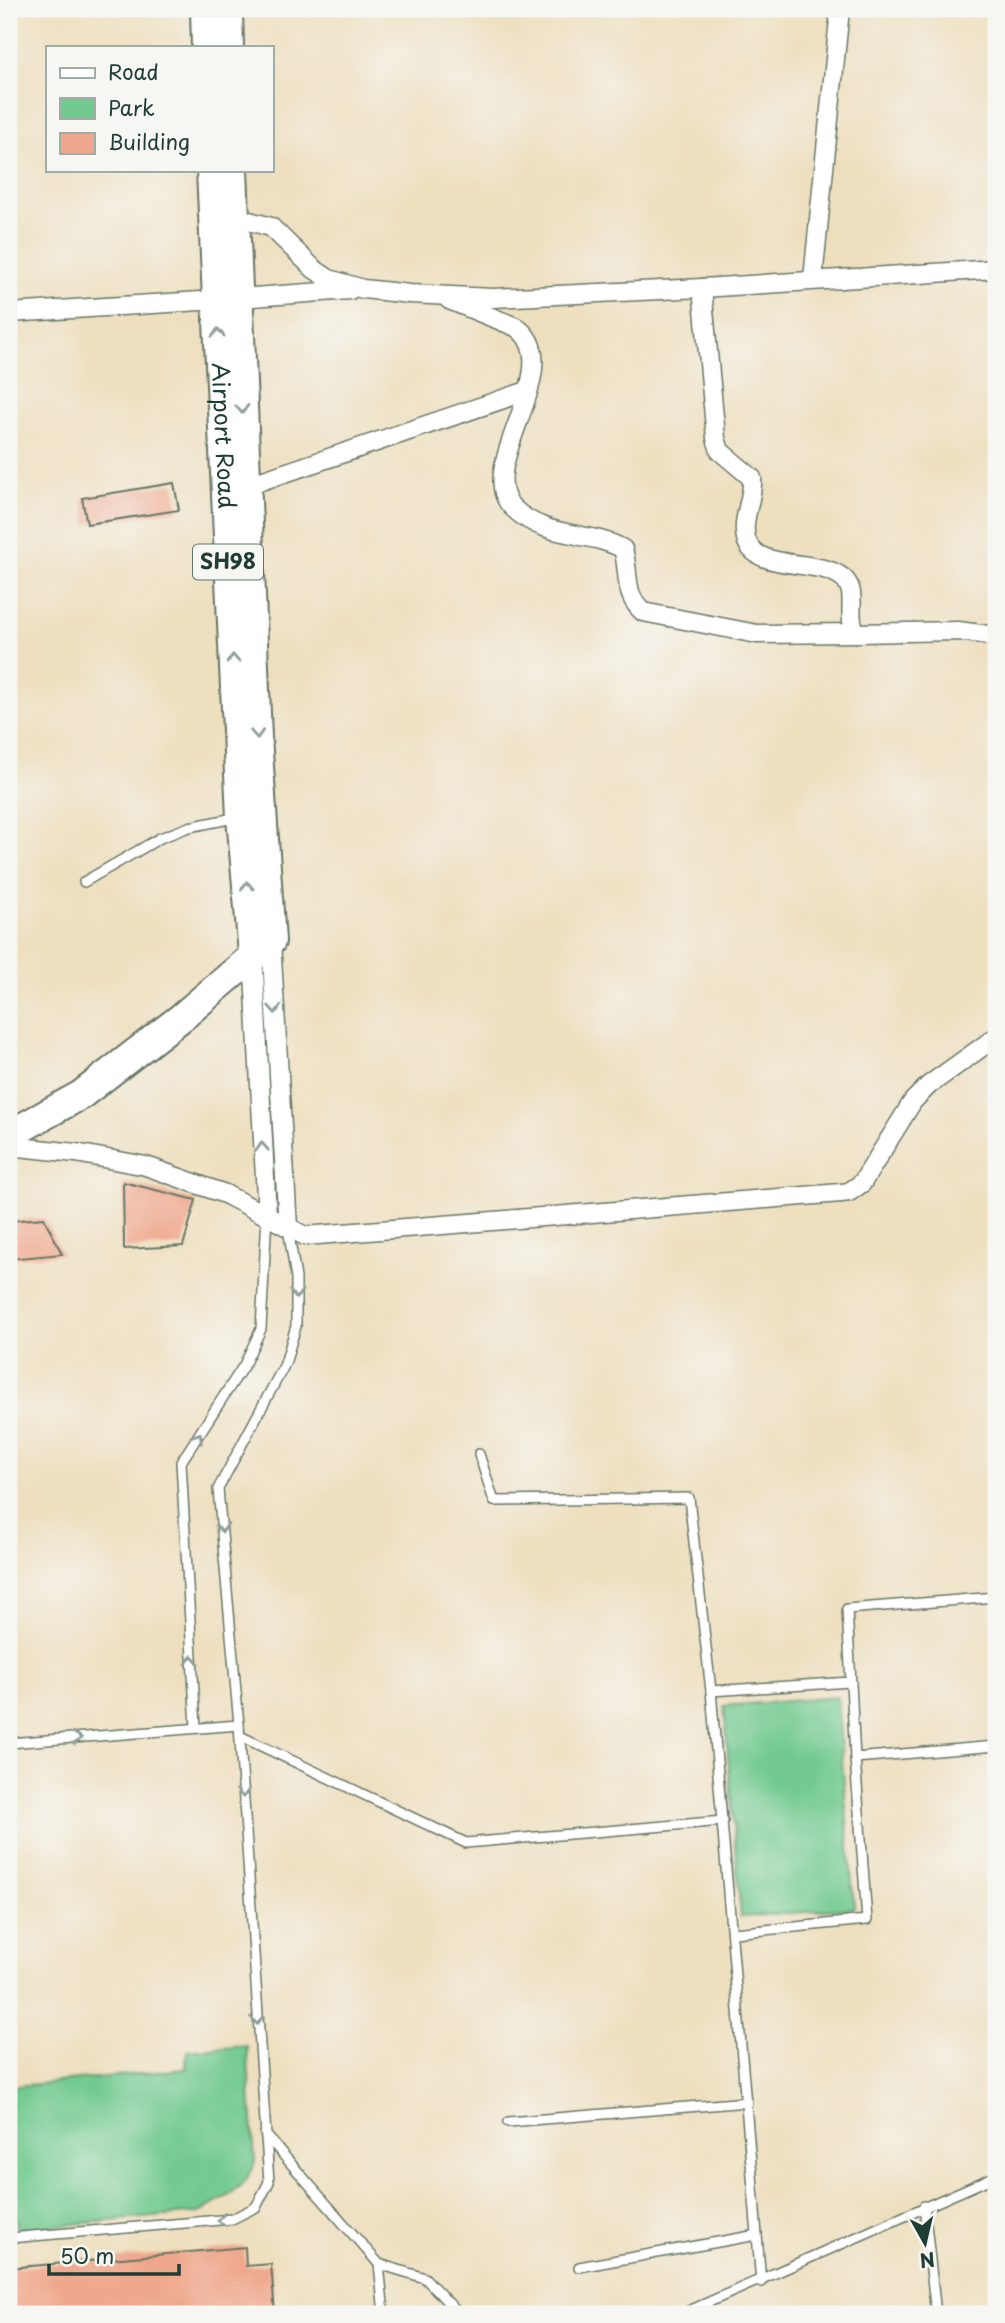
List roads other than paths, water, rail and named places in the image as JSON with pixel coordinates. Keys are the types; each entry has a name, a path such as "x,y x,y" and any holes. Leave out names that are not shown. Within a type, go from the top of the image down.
{"main road":[{"path":"205,9 206,46"},
{"path":"228,9 229,46"},
{"name":"Airport Road","path":"212,172 223,214 227,299 241,817 262,947"},
{"name":"SH98","path":"223,214 233,172"},
{"name":"SH98","path":"227,299 246,486 257,737 262,947"},
{"path":"9,1135 49,1115 108,1075 182,1017 262,947"}],"street":[{"path":"813,279 840,9"},
{"path":"223,214 271,227 314,269 329,279 363,289"},
{"path":"9,313 363,289 493,298 996,269"},
{"path":"702,288 716,438 720,451 752,478 746,540 754,552 768,559 835,573 847,582 851,592 851,625 857,633"},
{"path":"436,295 526,334 534,357 504,471 506,498 513,508 549,530 623,549 629,593 633,604 643,612 757,634 958,631 996,636"},
{"path":"246,486 527,391"},
{"path":"262,947 267,1215"},
{"path":"262,947 288,1227"},
{"path":"9,1135 76,1153 146,1166 225,1194 305,1236 317,1237 849,1192 862,1183 913,1101 929,1085 996,1037"}],"lane":[{"path":"84,882 160,838 189,827 241,817"},
{"path":"196,1728 181,1462 244,1365 261,1329 267,1215"},
{"path":"9,2238 232,2219 256,2207 269,2182 240,1736 218,1489 285,1364 296,1326 296,1278 288,1227"},
{"path":"479,1454 494,1501 689,1497 723,1821 761,2282"},
{"path":"733,1933 867,1920 847,1609 996,1597"},
{"path":"711,1691 851,1682"},
{"path":"9,1744 239,1725"},
{"path":"240,1736 466,1843 723,1821"},
{"path":"855,1758 996,1746"},
{"path":"508,2122 747,2102"},
{"path":"265,2134 379,2264 425,2278 459,2314"},
{"path":"682,2314 761,2282 996,2176"},
{"path":"923,2207 936,2314"},
{"path":"579,2267 757,2235"},
{"path":"379,2264 384,2314"}]}
